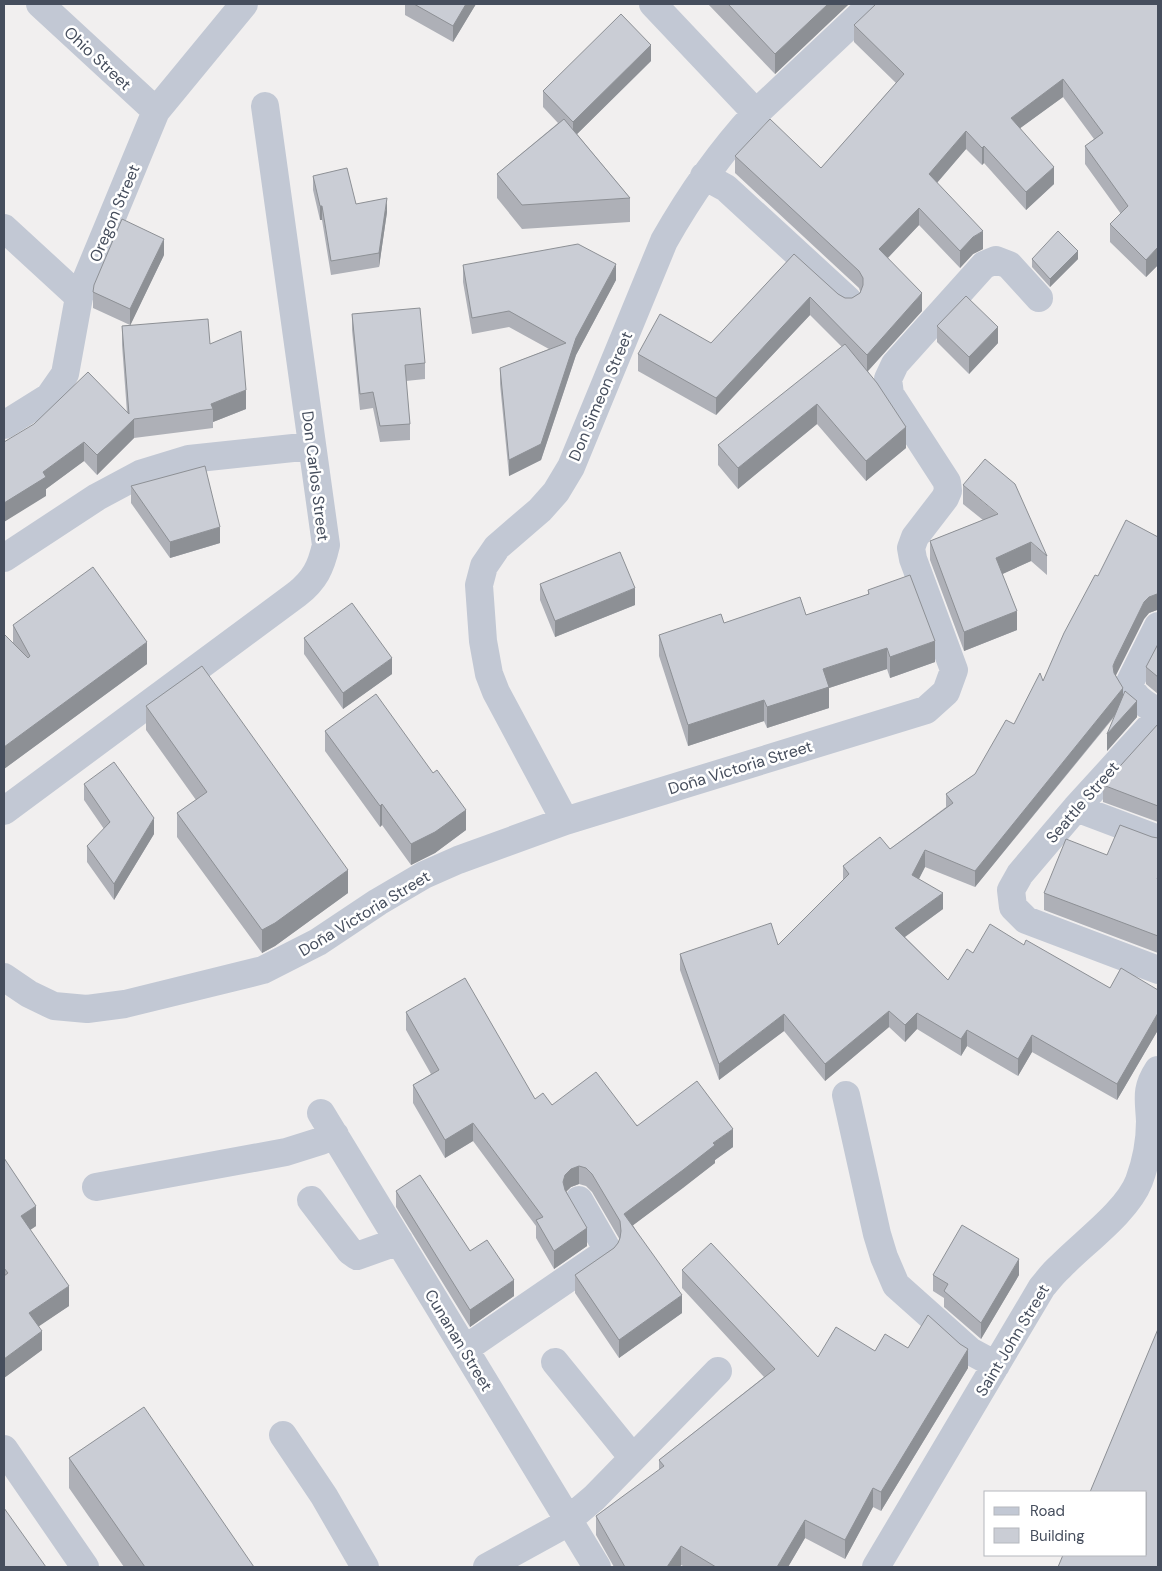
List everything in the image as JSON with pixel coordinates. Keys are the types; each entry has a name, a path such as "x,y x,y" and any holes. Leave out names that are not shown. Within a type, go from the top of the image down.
{"street":[{"name":"Ohio Street","path":"40,4 156,111"},
{"name":"Oregon Street","path":"4,425 49,396 65,374 79,297 156,111 244,4"},
{"path":"653,4 756,113"},
{"name":"Don Simeon Street","path":"565,822 496,692 489,674 485,658 479,585 484,566 497,547 540,510 556,492 571,466 664,241 704,176 738,132 756,113 872,4"},
{"name":"Don Carlos Street","path":"4,811 308,586 317,574 323,561 326,545 265,106"},
{"path":"704,176 726,188 848,300"},
{"path":"4,228 79,297"},
{"name":"Doña Victoria Street","path":"4,977 29,994 54,1006 87,1009 125,1004 263,970 318,942 378,902 424,876 458,860 565,822 926,710 946,692 954,670 913,559 911,548 915,537 945,498 948,491 947,482 890,394 888,379 895,364 984,265 996,260 1009,265 1039,298"},
{"path":"4,558 97,497 140,474 189,459 312,446"},
{"path":"1158,626 1129,684 1138,700 1158,712"},
{"name":"Seattle Street","path":"1158,718 1076,808 1020,874 1011,890 1013,907 1026,920 1158,970"},
{"path":"1076,808 1158,839"},
{"name":"Saint John Street","path":"876,1567 1042,1287 1059,1268 1121,1210 1138,1183 1146,1157 1154,1117 1148,1100 1152,1079 1158,1070"},
{"path":"846,1095 877,1234 884,1258 896,1285 970,1351 996,1365"},
{"name":"Cunanan Street","path":"96,1187 286,1152 321,1141 328,1124 597,1567"},
{"path":"311,1200 350,1251 358,1256 399,1241"},
{"path":"465,1349 605,1253 606,1247 579,1200"},
{"path":"555,1362 633,1458"},
{"path":"487,1567 558,1528 594,1498 718,1371"},
{"path":"283,1435 324,1496 365,1567"},
{"path":"4,1449 85,1567"}],"building":[{"path":"414,4 466,4 453,26"},
{"path":"728,4 828,4 775,54"},
{"path":"876,4 1158,4 1158,247 1146,260 1110,224 1128,206 1085,146 1103,133 1063,79 1011,118 1054,167 1026,192 984,146 982,148 966,131 929,174 983,231 973,237 960,251 919,208 879,249 922,293 867,355 810,297 716,398 638,354 660,314 711,343 794,254 838,294 845,298 852,298 860,293 863,278 859,271 735,156 770,119 821,168 904,74 854,25"},
{"path":"621,14 651,45 573,122 543,91"},
{"path":"564,119 630,198 522,205 497,174"},
{"path":"347,168 356,204 387,198 379,253 331,261 322,206 320,206 313,176"},
{"path":"122,219 164,239 130,309 93,292 94,285"},
{"path":"1058,231 1078,251 1050,279 1032,259"},
{"path":"578,244 616,264 576,338 541,444 509,460 500,368 566,343 509,311 472,318 463,265"},
{"path":"966,296 998,327 969,357 937,326"},
{"path":"420,308 425,363 405,365 410,424 380,426 373,392 360,394 352,314"},
{"path":"208,319 210,344 241,331 246,390 211,404 213,409 134,419 97,455 84,442 43,472 46,477 4,503 4,442 34,424 88,372 129,414 122,326"},
{"path":"845,344 877,383 906,427 866,461 817,404 738,468 718,445"},
{"path":"985,459 1015,484 1047,556 1031,542 996,558 1017,611 964,632 930,541 998,514 963,485"},
{"path":"205,466 220,527 170,542 131,486"},
{"path":"1126,520 1158,537 1158,594 1149,597 1144,602 1113,666 1114,673 1123,688 975,871 925,850 912,875 943,893 895,928 948,980 967,949 973,953 990,924 1024,945 1026,940 1110,988 1121,968 1158,990 1158,1013 1117,1084 1032,1035 1018,1059 967,1030 961,1039 917,1013 905,1025 889,1011 825,1064 784,1014 719,1064 680,954 771,923 778,945 849,874 843,866 880,837 890,849 953,803 946,794 975,774 1006,720 1014,724 1040,673 1043,681 1064,633 1095,575 1098,576"},
{"path":"620,552 635,588 555,621 540,584"},
{"path":"93,567 147,642 4,747 4,634 28,658 30,656 13,625"},
{"path":"910,575 935,641 890,657 887,648 823,669 829,687 767,707 764,700 688,725 659,635 721,614 724,623 800,597 806,615 869,594 868,590"},
{"path":"352,603 392,658 343,693 304,638"},
{"path":"1158,644 1158,677 1146,667"},
{"path":"202,666 348,870 275,923 262,930 177,813 207,792 146,706"},
{"path":"1125,691 1137,701 1107,734"},
{"path":"376,694 433,773 437,770 466,810 435,832 411,844 382,804 380,806 325,731"},
{"path":"1158,724 1158,806 1103,785"},
{"path":"114,762 154,818 114,884 87,846 110,822 84,784"},
{"path":"1120,825 1158,838 1158,936 1044,893 1066,839 1107,855"},
{"path":"465,978 535,1099 543,1093 552,1105 596,1072 637,1126 697,1081 733,1129 713,1143 715,1145 683,1170 624,1214 682,1295 619,1340 575,1275 614,1248 620,1238 620,1221 592,1174 586,1168 579,1166 571,1169 565,1175 563,1182 565,1190 587,1228 554,1251 536,1220 543,1217 473,1123 445,1140 413,1085 439,1070 406,1012"},
{"path":"4,1158 36,1206 21,1216 69,1286 29,1313 42,1331 4,1359 4,1276 8,1273 4,1268"},
{"path":"420,1175 470,1251 487,1240 514,1280 470,1310 396,1191"},
{"path":"962,1225 1019,1259 981,1323 944,1291 948,1284 933,1275"},
{"path":"711,1243 818,1357 836,1327 875,1351 885,1334 908,1348 928,1315 968,1349 881,1492 873,1488 845,1540 805,1520 777,1567 716,1567 681,1546 667,1567 625,1567 596,1516 664,1466 659,1460 775,1369 682,1270"},
{"path":"1158,1329 1158,1567 1058,1567 1063,1556 1147,1556 1147,1491 1090,1491"},
{"path":"144,1407 254,1567 145,1567 69,1458"},
{"path":"4,1508 46,1567 4,1567"}]}
